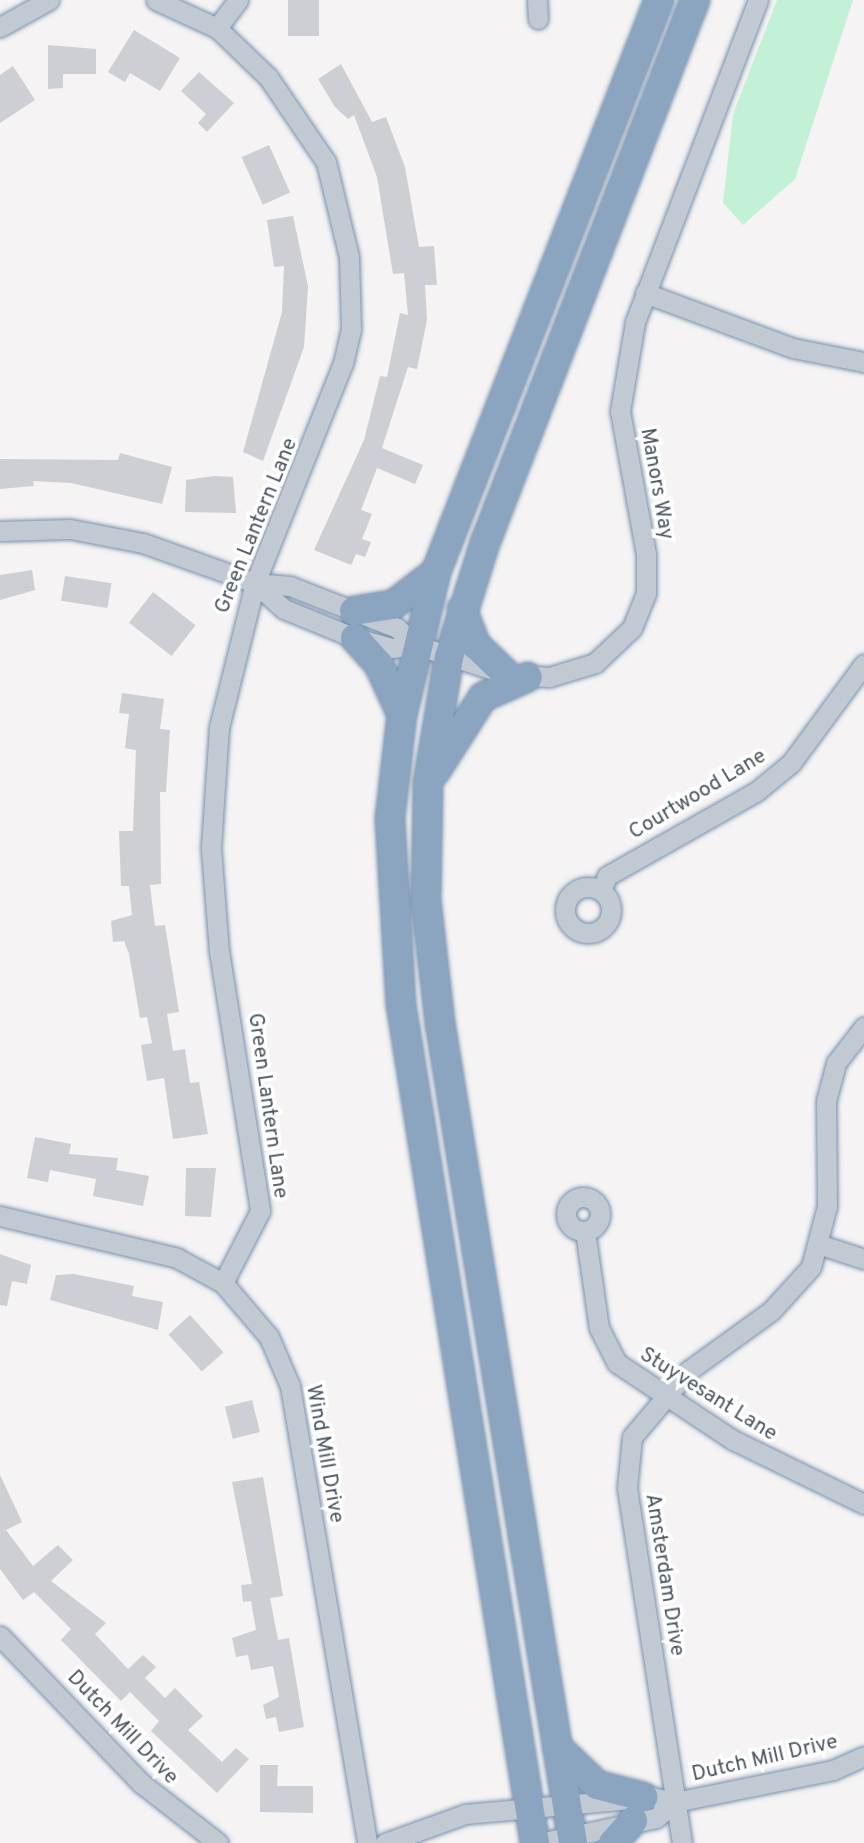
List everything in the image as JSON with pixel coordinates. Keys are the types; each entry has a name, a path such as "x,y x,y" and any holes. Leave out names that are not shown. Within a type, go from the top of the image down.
{"highway":[{"path":"537,1843 529,1809 393,944 390,818 402,715 416,645 436,572 659,0"},
{"path":"571,1828 432,965 426,901 428,783 449,657 462,609 695,0"},
{"path":"402,715 379,665 355,625 393,605 436,572"},
{"path":"428,783 483,697 517,676 475,645 462,609"},
{"path":"557,1747 597,1785 638,1809 613,1843"}],"street":[{"path":"0,27 49,0"},
{"name":"Green Lantern Lane","path":"156,0 217,28 268,77 312,136 326,162 349,257 351,329 344,363 255,583 227,676 211,796 219,951 260,1211 223,1283"},
{"path":"217,28 238,0"},
{"name":"Manors Way","path":"416,645 517,676 595,663 632,628 646,593 646,554 620,411 645,293 758,0"},
{"path":"645,293 793,348 864,362"},
{"path":"0,531 113,535 255,583 290,586 392,648 416,645"},
{"path":"255,583 284,609 355,625 397,628 416,645"},
{"name":"Courtwood Lane","path":"601,891 607,876 757,791 791,763 864,664"},
{"name":"Amsterdam Drive","path":"682,1843 627,1488 632,1437 661,1397 772,1311 811,1267 821,1245 826,1101 836,1063 864,1027"},
{"name":"Wind Mill Drive","path":"0,1216 177,1258 223,1283 269,1337 290,1387 367,1843"},
{"name":"Stuyvesant Lane","path":"585,1231 605,1348 661,1397 775,1463 864,1504"},
{"path":"821,1245 864,1259"},
{"name":"Dutch Mill Drive","path":"0,1636 141,1783 218,1843"},
{"name":"Dutch Mill Drive","path":"537,1843 571,1828 638,1809 834,1770 864,1756"},
{"name":"Dutch Mill Drive","path":"385,1843 466,1814 529,1809 571,1828 638,1809"}],"green space":[{"path":"777,0 853,0 795,179 743,225 723,203 733,114"}],"building":[{"path":"288,0 319,0 319,36 288,36"},
{"path":"134,30 180,58 160,91 130,73 125,82 108,72"},
{"path":"48,45 96,49 96,74 63,74 63,88 48,89"},
{"path":"341,64 372,122 386,117 405,167 419,247 434,246 437,285 425,285 427,320 417,369 408,367 382,448 423,465 415,484 377,468 361,510 372,514 362,539 371,542 365,557 356,554 351,565 314,550 364,440 380,376 387,377 400,313 408,315 404,273 393,274 377,177 354,115 348,119 335,107 318,79"},
{"path":"13,66 35,100 0,123 0,75"},
{"path":"199,72 234,103 207,132 198,123 206,114 181,91"},
{"path":"269,145 290,193 263,205 242,157"},
{"path":"293,216 308,286 304,347 263,461 243,452 282,312 284,266 274,267 267,220"},
{"path":"120,453 172,467 162,504 71,483 33,481 34,486 0,489 0,459 118,460"},
{"path":"214,476 233,477 236,513 185,512 186,480"},
{"path":"32,570 35,590 0,600 0,575"},
{"path":"65,576 111,583 108,608 61,601"},
{"path":"153,592 196,625 172,656 129,623"},
{"path":"122,693 164,699 160,729 170,730 166,792 160,792 161,884 150,885 155,926 165,925 179,1012 167,1014 173,1051 185,1049 190,1083 199,1082 208,1134 173,1139 164,1078 147,1081 141,1045 152,1043 147,1017 140,1018 129,954 124,941 113,942 111,921 132,915 129,886 121,886 119,831 133,831 136,750 125,748 129,714 119,713"},
{"path":"35,1137 71,1144 69,1154 118,1158 116,1170 149,1176 143,1206 93,1196 96,1179 50,1170 48,1182 27,1178"},
{"path":"186,1168 216,1168 211,1217 185,1216"},
{"path":"0,1254 31,1265 27,1284 12,1281 7,1306 0,1305"},
{"path":"74,1274 134,1286 132,1296 163,1302 158,1330 50,1300 56,1275"},
{"path":"190,1315 223,1352 202,1372 168,1334"},
{"path":"252,1400 260,1432 233,1439 225,1407"},
{"path":"0,1475 22,1522 6,1530 33,1566 58,1545 73,1560 51,1581 106,1623 95,1634 128,1669 143,1655 156,1667 145,1678 165,1698 175,1688 203,1716 188,1730 222,1762 236,1748 249,1759 217,1793 151,1731 159,1721 130,1692 121,1701 61,1640 71,1629 34,1592 23,1600 0,1569"},
{"path":"263,1477 283,1596 270,1598 278,1640 289,1638 304,1727 279,1732 276,1717 266,1719 263,1705 279,1697 273,1666 251,1670 248,1655 236,1657 232,1638 256,1630 251,1601 243,1602 241,1585 252,1584 232,1482"},
{"path":"260,1765 278,1765 277,1786 313,1786 313,1813 260,1812"}]}
